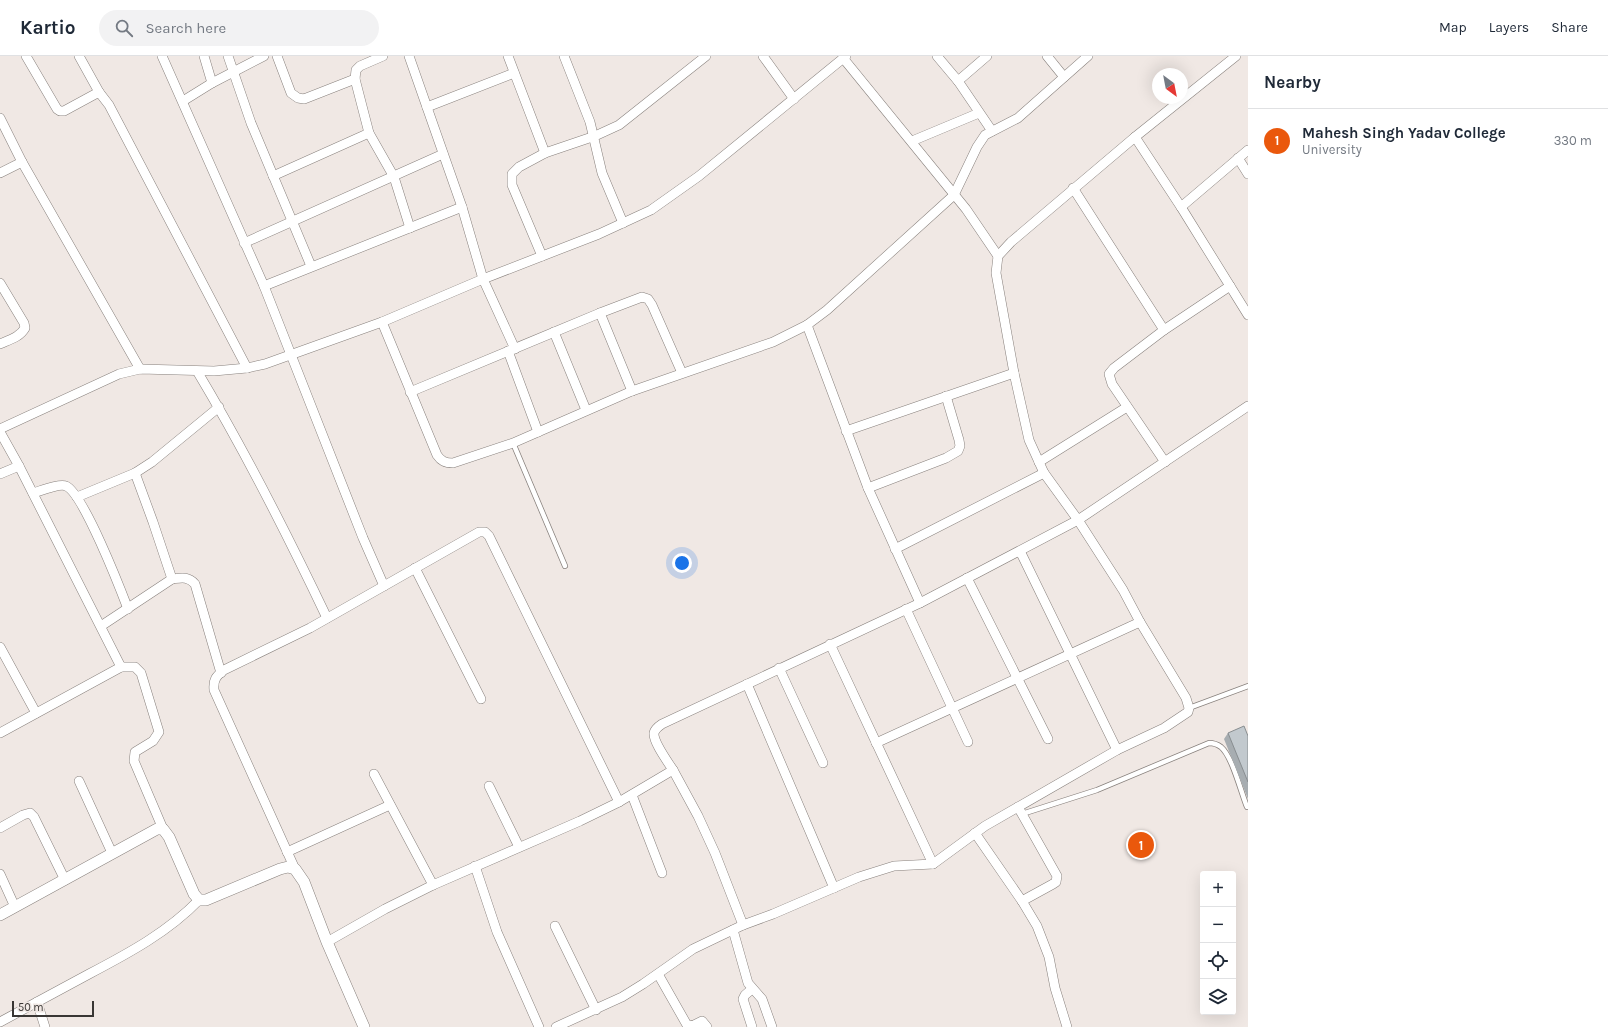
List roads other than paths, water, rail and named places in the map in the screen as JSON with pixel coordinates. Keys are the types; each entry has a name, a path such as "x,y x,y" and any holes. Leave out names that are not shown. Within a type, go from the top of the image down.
{"street":[{"path":"26,56 54,105 60,111 64,111 99,92"},
{"path":"78,56 99,92 116,117 247,368"},
{"path":"162,56 264,286 360,531 384,586"},
{"path":"204,56 212,83"},
{"path":"228,56 251,123 311,266"},
{"path":"183,101 212,83 264,56"},
{"path":"277,56 291,93 298,98 304,99 355,80"},
{"path":"383,56 360,66 356,70 355,80 369,133 394,177 410,228"},
{"path":"409,56 462,207 483,279 511,350 538,432"},
{"path":"508,56 546,153"},
{"path":"564,56 594,136 602,173 623,223"},
{"path":"542,256 512,185 512,174 519,167 546,153 594,136 626,121 706,56"},
{"path":"763,56 794,99"},
{"path":"937,56 958,81 992,131"},
{"path":"958,81 987,56"},
{"path":"1047,56 1064,77"},
{"path":"382,322 410,392 437,455 441,460 446,463 453,463 513,443 632,391 773,342 807,325 827,310 954,195 977,147 986,135 1018,118 1088,56"},
{"path":"558,1027 622,997 694,949 743,925 859,877 894,866 933,864 975,833 1020,810 1117,750 1164,728 1188,712 1189,708 1186,698 1140,622 1123,590 1078,520 1044,473 1029,440 1014,373 996,273 998,256 1011,242 1073,188 1236,56"},
{"path":"121,667 0,430 119,374 140,369 214,371 247,368 265,364 382,322 483,279 599,234 651,210 699,176 844,57 966,209 998,256"},
{"path":"427,107 514,73"},
{"path":"912,141 979,113"},
{"path":"0,118 22,162 140,369"},
{"path":"273,176 369,133"},
{"path":"1135,137 1181,207 1248,315"},
{"path":"1181,207 1248,150"},
{"path":"244,243 443,154"},
{"path":"1238,158 1248,174"},
{"path":"0,173 22,162"},
{"path":"1073,188 1164,330"},
{"path":"264,286 462,207"},
{"path":"0,283 24,323 25,328 23,332 0,344"},
{"path":"1165,462 1112,384 1109,374 1114,368 1164,330 1230,286"},
{"path":"410,392 642,297 648,299 652,305 682,373"},
{"path":"600,313 632,391"},
{"path":"807,325 868,488 920,603"},
{"path":"554,332 586,410"},
{"path":"197,371 219,407 280,521 328,618"},
{"path":"846,430 1014,373"},
{"path":"868,488 946,458 958,451 960,446 959,440 946,396"},
{"path":"743,925 715,853 698,816 655,740 654,734 656,728 779,668 920,603 1078,520 1248,406"},
{"path":"76,498 135,473 152,462 219,407"},
{"path":"1039,462 1128,407"},
{"path":"0,474 19,466"},
{"path":"135,473 172,579"},
{"path":"895,549 1044,473"},
{"path":"33,493 62,485 68,487 76,498 108,557 128,609"},
{"path":"364,1027 327,942 304,882 295,869 287,852 214,690 213,682 216,676 328,618 479,532 485,532 489,536 619,802"},
{"path":"1020,551 1117,750"},
{"path":"415,568 481,699"},
{"path":"100,626 128,609 158,586 172,579 186,578 195,584 221,673"},
{"path":"966,578 1048,739"},
{"path":"906,609 968,742"},
{"path":"876,743 1017,677 1140,622"},
{"path":"830,644 933,864"},
{"path":"0,646 36,713"},
{"path":"0,734 121,667 135,667 138,669 159,732 158,736 153,741 138,749 134,756 163,829 169,837 194,894 200,900"},
{"path":"779,668 823,764"},
{"path":"747,684 834,888"},
{"path":"327,942 385,909 433,885 580,821 619,802 673,770"},
{"path":"374,774 433,885"},
{"path":"78,781 112,853"},
{"path":"489,786 519,847"},
{"path":"632,795 662,873"},
{"path":"287,852 390,805"},
{"path":"1020,810 1057,876 1056,882 1022,901"},
{"path":"0,828 27,813 32,814 65,880"},
{"path":"0,915 151,832 163,829"},
{"path":"975,833 1022,901 1045,944 1055,988 1067,1027"},
{"path":"475,866 497,932 539,1027"},
{"path":"0,1022 122,957 158,935 183,916 200,900 206,900 280,869 288,867 295,869"},
{"path":"0,874 15,907"},
{"path":"555,926 596,1010"},
{"path":"733,930 752,990 762,999 772,1027"},
{"path":"658,974 687,1025 692,1026 702,1021 707,1027"},
{"path":"752,990 745,995 743,999 752,1027"},
{"path":"37,1002 45,1027"}],"lane":[{"path":"513,443 565,566"},
{"path":"1189,708 1248,686"},
{"path":"1020,810 1097,790 1209,743 1220,746 1228,755 1247,807"}],"place":[{"name":"Mahesh Singh Yadav College","path":"1141,845"}]}
